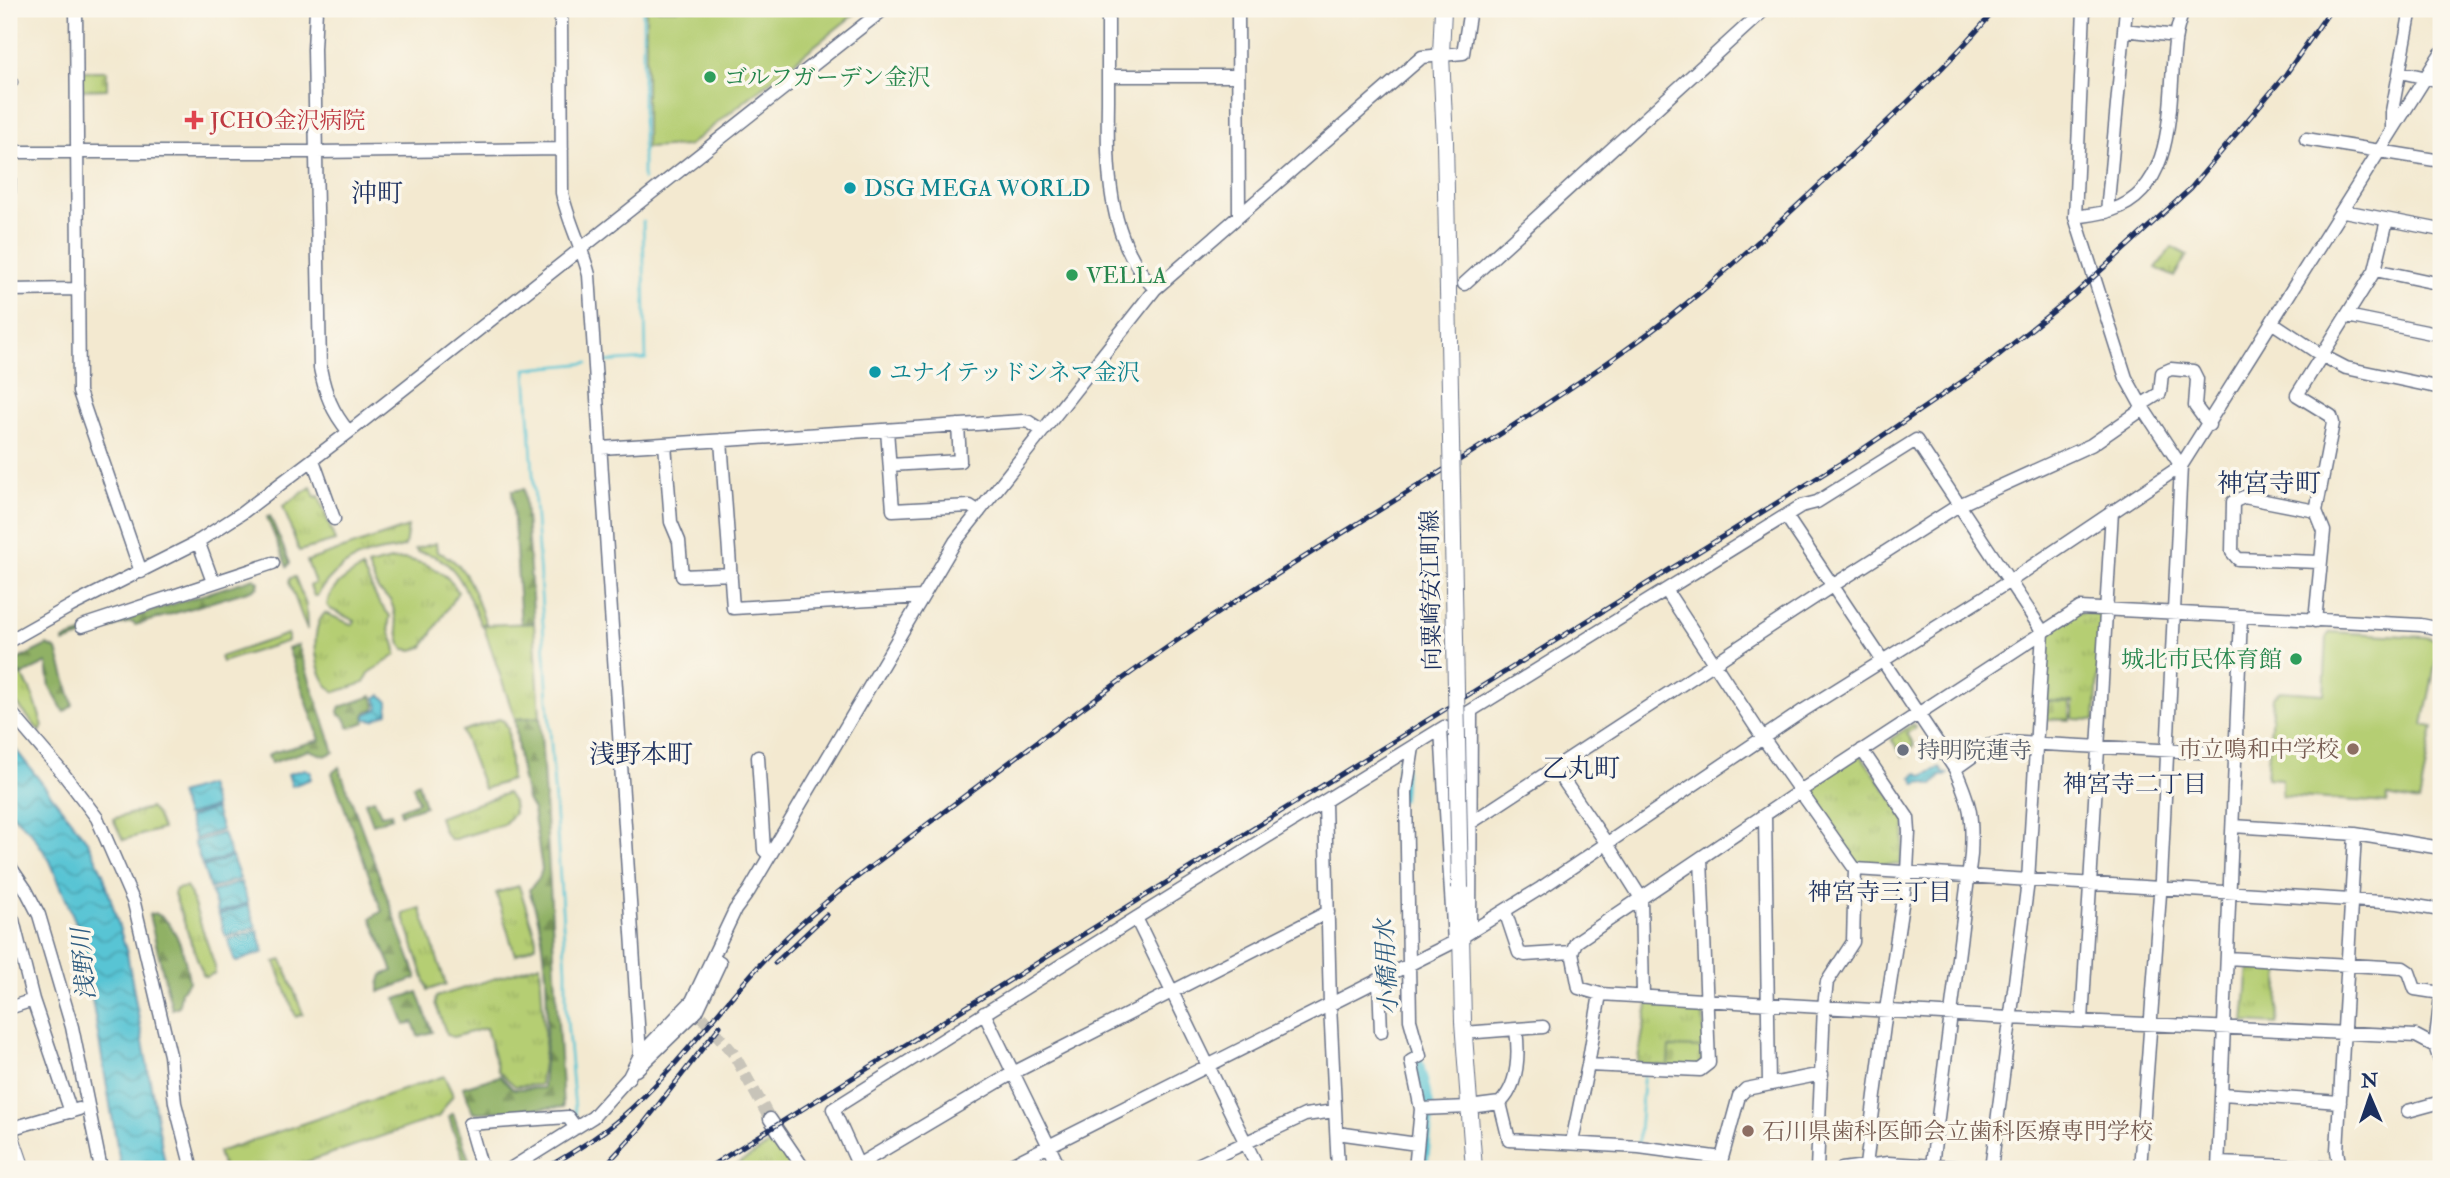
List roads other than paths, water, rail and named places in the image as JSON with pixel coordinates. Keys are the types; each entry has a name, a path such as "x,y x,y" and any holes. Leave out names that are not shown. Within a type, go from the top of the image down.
{"main road":[{"name":"向粟崎安江町線","path":"1443,9 1441,55 1460,888 1464,1033 1474,1169"},
{"path":"9,1130 22,1169"}],"street":[{"path":"76,9 79,392 141,572"},
{"path":"316,9 314,49 320,368 326,395 337,417 349,432"},
{"path":"561,9 562,183 565,207 582,248 589,275 640,1055"},
{"path":"9,640 198,541 242,513 349,432 884,9"},
{"path":"1108,9 1108,175 1122,235 1137,266 1155,289"},
{"path":"1238,9 1239,216"},
{"path":"629,1077 640,1055 692,1002 735,910 749,891 955,542 1155,289 1422,57 1463,53 1470,9"},
{"path":"1464,284 1765,9"},
{"path":"2084,9 2075,218 2126,378 2181,466 2161,889 2140,1169"},
{"path":"2106,212 2126,9"},
{"path":"2075,218 2114,210 2136,197 2160,165 2165,146 2176,36 2183,9"},
{"path":"2392,131 2392,111 2411,9"},
{"path":"2124,30 2176,36"},
{"path":"1003,1169 1410,966 1462,937 2181,466 2441,53"},
{"path":"2400,72 2441,81"},
{"path":"1108,76 1238,76"},
{"path":"2306,139 2441,161"},
{"path":"9,192 9,146 77,152 562,149"},
{"path":"2344,211 2441,230"},
{"path":"2315,621 2324,531 2316,511 2333,423 2331,416 2297,395 2375,271 2387,220"},
{"path":"2375,271 2441,284"},
{"path":"9,290 79,289"},
{"path":"2347,316 2441,335"},
{"path":"2273,323 2346,368 2441,388"},
{"path":"1469,824 1959,505 2091,445 2160,393 2162,373 2171,369 2193,371 2197,379 2195,406 2209,425"},
{"path":"601,448 1023,421 1043,431"},
{"path":"890,466 960,461 958,425"},
{"path":"887,430 892,510 970,506 979,512"},
{"path":"721,440 733,608 922,597"},
{"path":"1462,937 1469,824 1467,713 1801,506 1817,502 1916,440 2043,632 2028,881 1991,1169"},
{"path":"665,444 671,522 679,541 682,576 731,574"},
{"path":"313,460 334,519"},
{"path":"2316,511 2244,497 2234,502 2232,552 2238,559 2319,562"},
{"path":"2082,1021 2112,511"},
{"path":"1786,516 1955,769 1970,803 1973,824 1932,1165"},
{"path":"198,541 213,582"},
{"path":"82,626 273,563"},
{"path":"1665,590 1763,738 1856,869 1853,942 1828,982 1824,1006 1817,1169"},
{"path":"2438,1045 2416,1036 2010,1018 1600,994 1579,988 1572,952 1576,942 1700,858 2080,608 2421,625 2441,629"},
{"path":"2241,617 2218,1166 2340,1169 2337,1151 2355,834"},
{"path":"9,710 62,772 96,818 134,903 170,1055 175,1103 192,1169"},
{"path":"1328,912 1013,1073 859,1167 833,1109 1442,728 1462,937"},
{"path":"1955,769 1987,746 2004,742 2236,754"},
{"path":"1413,747 1406,792 1410,1020 1420,1056 1411,1061 1421,1109 1415,1169"},
{"path":"1862,750 1908,818 1907,872 1866,1165"},
{"path":"758,757 764,850 769,855"},
{"path":"1555,768 1641,898 1643,996"},
{"path":"1325,802 1330,1005 1338,1169"},
{"path":"1765,815 1769,1084"},
{"path":"2232,826 2355,834 2441,848"},
{"path":"1588,1065 1700,1070 1709,1063 1704,999 1700,858"},
{"path":"9,865 39,915 72,1027 101,1169"},
{"path":"1856,869 2230,894 2398,902 2441,910"},
{"path":"510,1169 593,1116 629,1077 700,1014 742,916 749,891"},
{"path":"1505,911 1519,953 1525,955 1572,952"},
{"path":"9,914 13,920 14,944 71,1112"},
{"path":"1136,918 1210,1067 1255,1169"},
{"path":"2227,958 2403,968 2409,972 2415,989 2441,994 2438,1045 2441,1064"},
{"path":"1379,981 1381,1032"},
{"path":"1572,1142 1600,994"},
{"path":"9,1008 33,1000"},
{"path":"984,1013 1060,1169"},
{"path":"1464,1033 1543,1027"},
{"path":"1421,1109 1469,1107 1500,1102 1508,1095 1519,1055 1516,1029"},
{"path":"1500,1102 1508,1140 1639,1147 1721,1163 1739,1096 1746,1089 1822,1074"},
{"path":"2222,1094 2340,1102"},
{"path":"2408,1111 2441,1102"},
{"path":"9,1130 89,1106"},
{"path":"1189,1169 1305,1115 1335,1111"},
{"path":"482,1169 469,1124 568,1117 576,1128"},
{"path":"769,1119 804,1169"},
{"path":"1337,1133 1416,1144"},
{"path":"1842,1169 1888,1163 1981,1169"}],"water":[{"path":"381,695 388,702 388,713 374,720 366,719 366,714 379,707 376,697"},
{"path":"9,741 88,842 103,873 127,953 166,1169 121,1169 81,935 50,861 31,832 9,812"},
{"path":"1940,767 1943,773 1948,774 1941,776 1933,785 1923,782 1916,784 1912,777 1918,773 1923,776"},
{"path":"305,769 311,772 311,779 292,786 288,774"},
{"path":"208,785 215,807 186,816 179,794"},
{"path":"215,809 222,830 195,839 188,818"},
{"path":"223,833 231,856 202,865 194,842"},
{"path":"232,857 240,879 210,889 203,867"},
{"path":"241,882 248,903 218,913 211,892"},
{"path":"248,905 256,927 226,937 219,915"},
{"path":"257,930 264,952 235,962 228,940"}],"waterway":[{"path":"643,9 643,179"},
{"path":"603,362 646,359 643,221"},
{"path":"576,1121 566,1008 566,969 526,369 588,363"},
{"name":"小橋用水","path":"1400,797 1402,761"},
{"name":"小橋用水","path":"1416,1053 1430,1108 1423,1169"},
{"path":"1638,1144 1644,1070"}],"tunnel":[{"path":"702,1017 733,1053 770,1119"}],"railway":[{"path":"545,1169 622,1117 679,1059 779,944 873,865 1150,659 1292,565 1531,414 1624,351 1678,310 1755,244 1895,115 1957,53 1996,9"},
{"path":"706,1169 1857,453 1985,366 2075,294 2191,188 2286,74 2331,9"},
{"path":"775,963 826,915"},
{"path":"602,1169 641,1127 720,1026"}],"place":[{"name":"ゴルフガーデン金沢","path":"710,77"},
{"name":"JCHO金沢病院","path":"194,120"},
{"name":"DSG MEGA WORLD","path":"850,188"},
{"name":"VELLA","path":"1072,275"},
{"name":"ユナイテッドシネマ金沢","path":"875,372"},
{"name":"城北市民体育館","path":"2296,659"},
{"name":"市立鳴和中学校","path":"2353,749"},
{"name":"持明院蓮寺","path":"1903,750"},
{"name":"石川県歯科医師会立歯科医療専門学校","path":"1748,1131"}],"district":[{"name":"沖町","path":"377,194"},
{"name":"神宮寺町","path":"2269,484"},
{"name":"浅野本町","path":"641,755"},
{"name":"乙丸町","path":"1581,769"},
{"name":"神宮寺二丁目","path":"2135,784"},
{"name":"神宮寺三丁目","path":"1880,892"}],"water label":[{"name":"浅野川","path":"84,964"}]}
